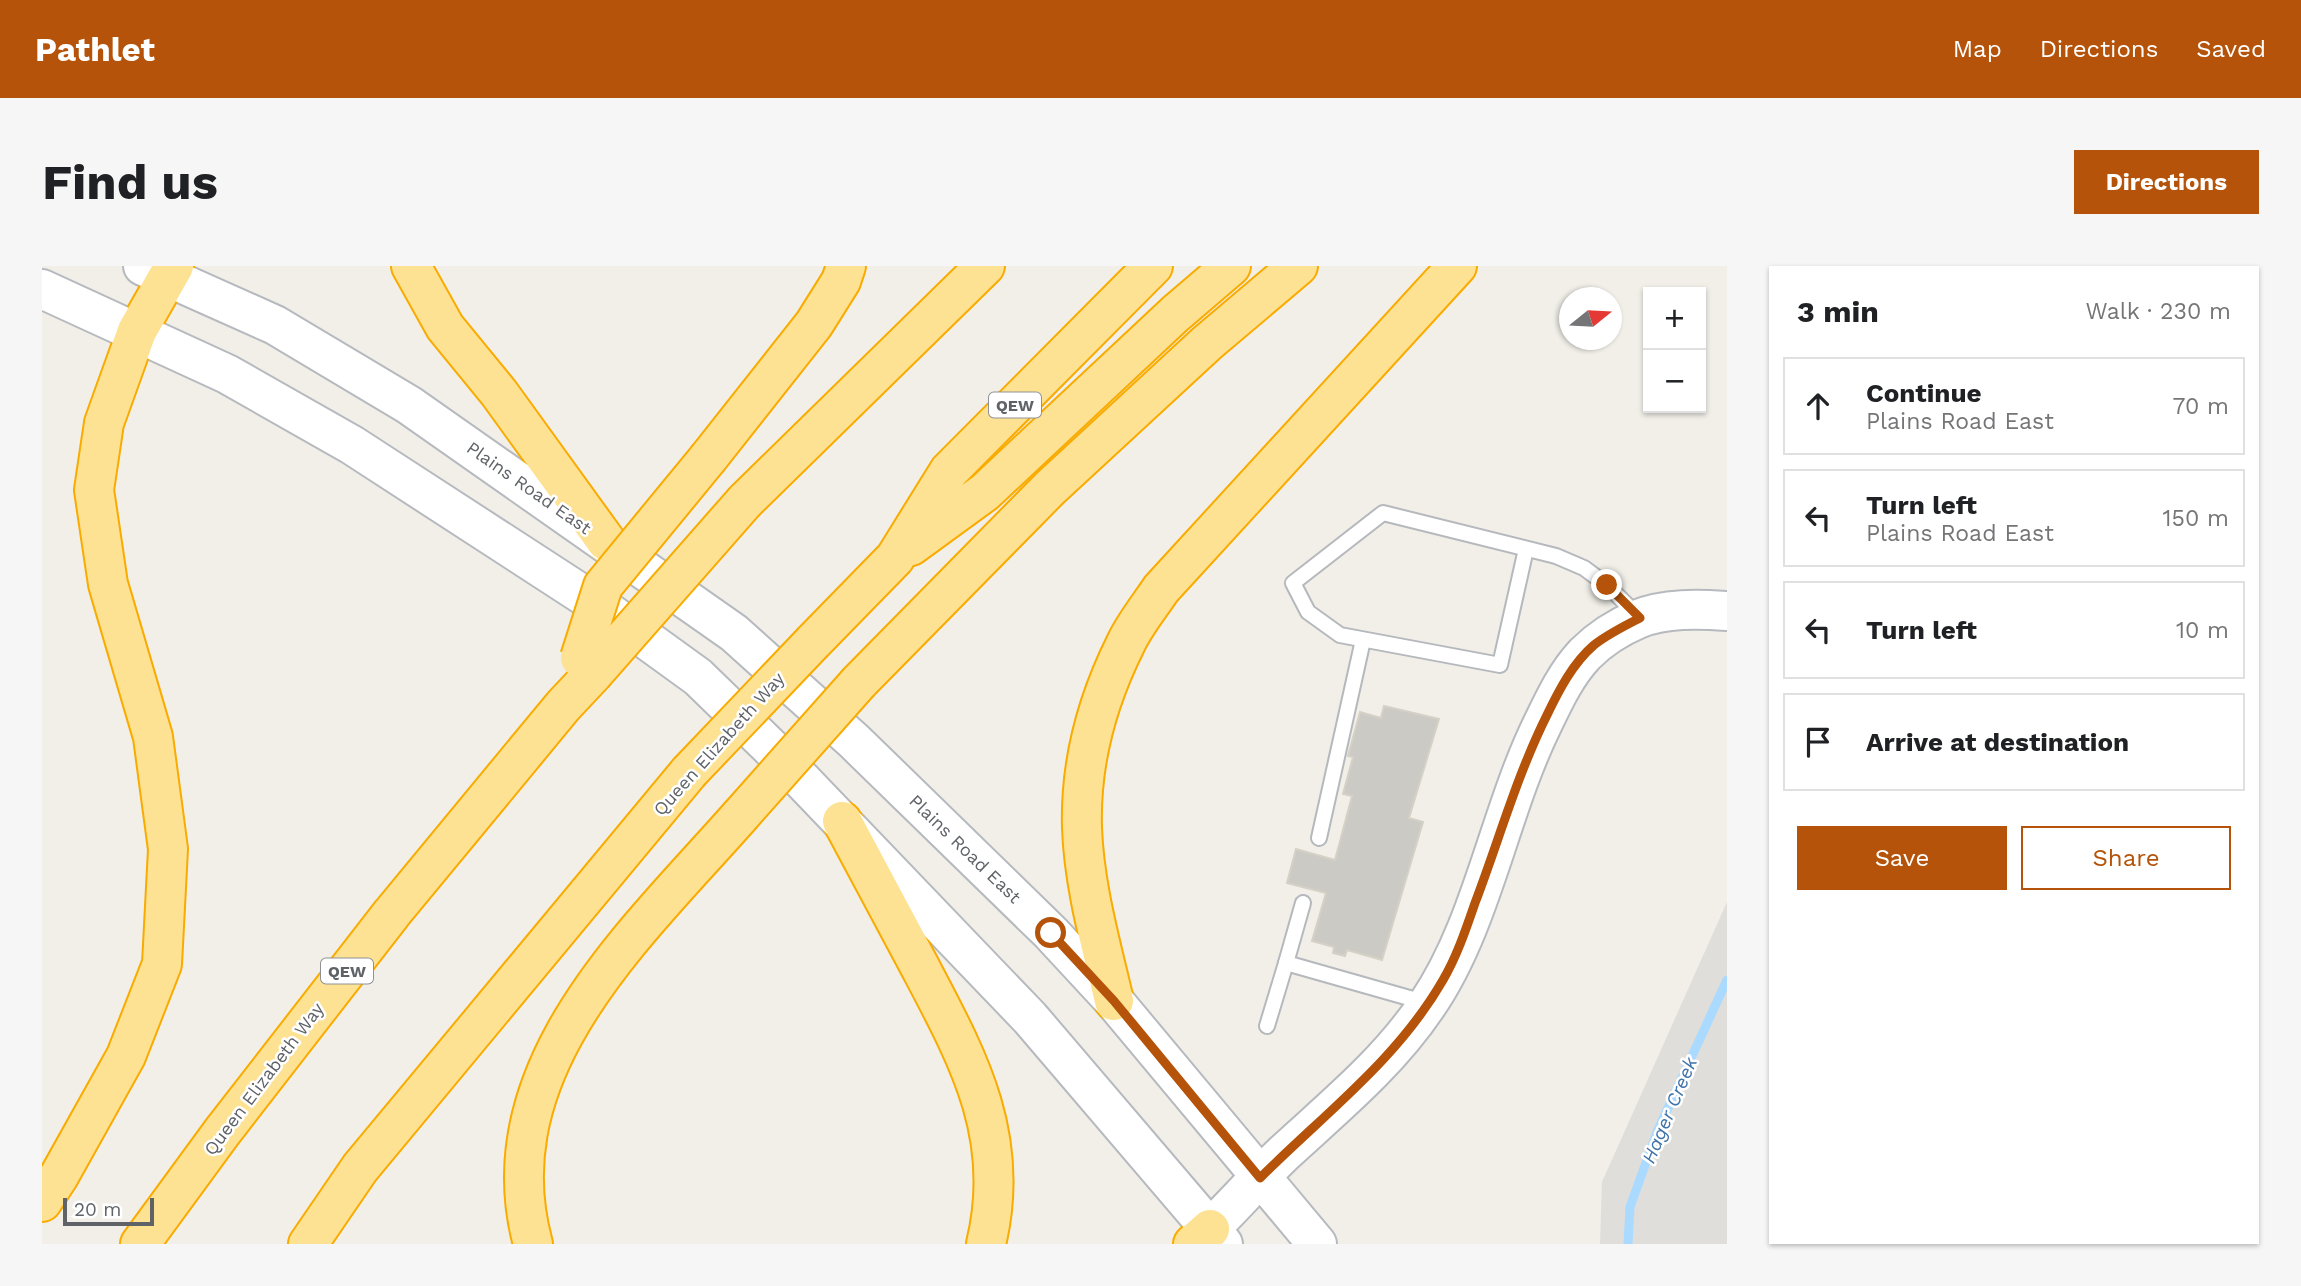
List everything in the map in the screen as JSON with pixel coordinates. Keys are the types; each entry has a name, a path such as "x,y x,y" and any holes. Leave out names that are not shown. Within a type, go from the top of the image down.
{"highway":[{"path":"411,266 445,327 499,393 606,541"},
{"path":"586,666 603,586 814,324 841,281 846,266"},
{"name":"Queen Elizabeth Way","path":"140,1244 222,1132 392,913 563,706 586,666 745,501 985,266"},
{"name":"Queen Elizabeth Way","path":"308,1244 360,1168 689,772 895,558 949,471 1153,266"},
{"path":"895,558 985,492 1175,314 1231,266"},
{"path":"533,1244 524,1199 524,1170 530,1117 551,1058 581,1005 619,954 859,682 1050,488 1197,352 1298,266"},
{"path":"1114,1001 1091,897 1082,829 1082,801 1087,753 1096,713 1127,640 1161,589 1457,266"},
{"path":"42,1202 60,1176 126,1056 162,964 168,849 153,737 108,584 94,490 104,424 162,270"},
{"path":"842,821 962,1047 979,1091 991,1139 995,1176 993,1211 986,1244"}],"main road":[{"name":"Plains Road East","path":"162,270 275,325 398,398 734,633 854,741 1051,933 1114,1001 1317,1244"},
{"path":"42,289 227,374 352,445 600,606 698,677 771,747 1030,1018 1209,1239 1260,1178 1364,1081 1407,1032 1444,979 1460,944 1533,742 1574,666 1594,645 1640,618 1699,609 1727,611"}],"lane":[{"path":"1526,550 1500,665 1340,635 1308,612 1293,583 1383,513 1556,556 1584,568 1607,585 1640,618"},
{"path":"1320,838 1363,640"},
{"path":"1267,1026 1303,903"},
{"path":"1286,963 1428,1004"}],"shaded area":[{"path":"1727,902 1727,1244 1600,1244 1602,1182"}],"building":[{"path":"1384,706 1439,719 1409,818 1423,822 1382,960 1347,950 1345,956 1333,953 1334,947 1312,941 1326,893 1287,883 1296,849 1335,860 1352,796 1343,794 1353,757 1348,756 1360,712 1381,718"}],"waterway":[{"name":"Hager Creek","path":"1628,1244 1630,1207 1657,1132 1727,980"}],"route":[{"path":"1051,933 1114,1001 1260,1178 1364,1081 1407,1032 1444,979 1460,944 1533,742 1556,695 1574,666 1594,645 1640,618 1607,585"}]}
